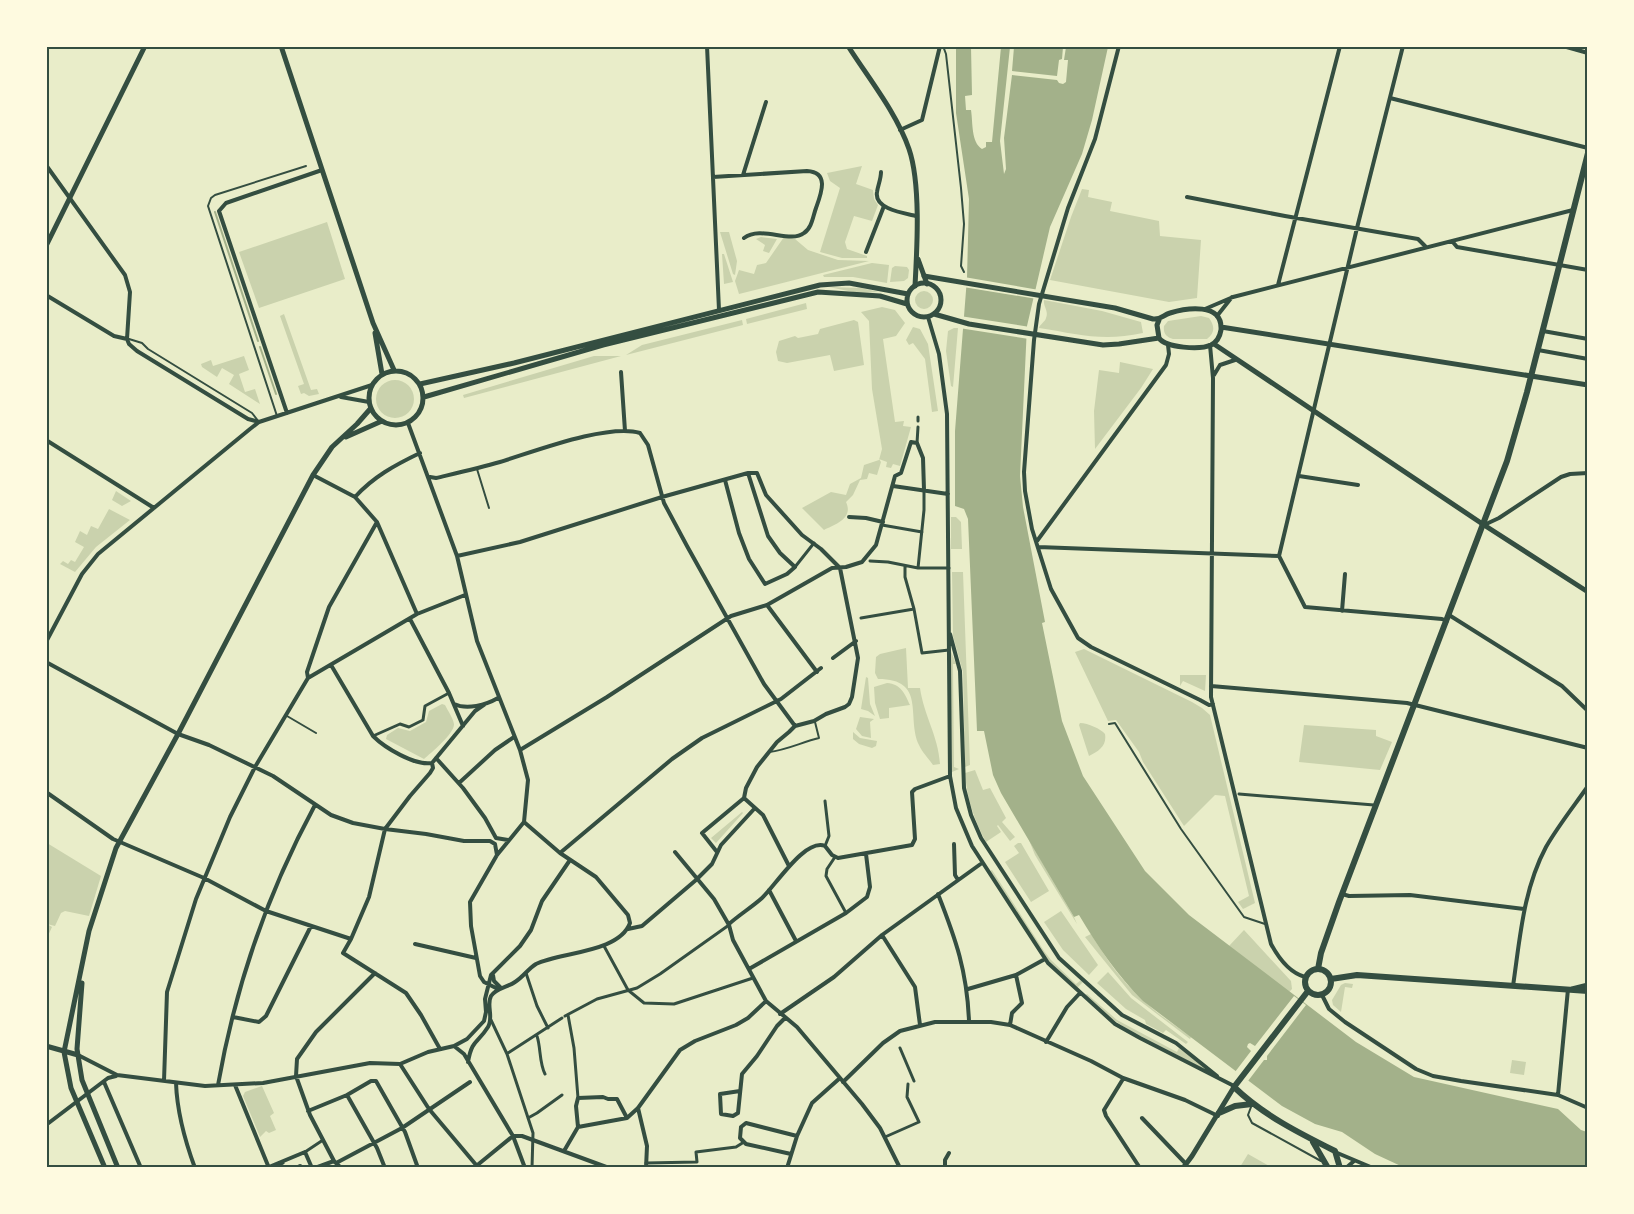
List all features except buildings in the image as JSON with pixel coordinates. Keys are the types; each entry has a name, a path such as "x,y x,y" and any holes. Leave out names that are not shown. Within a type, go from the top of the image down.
{"main road":[{"path":"46,246 145,46"},
{"path":"281,46 373,323 394,370"},
{"path":"848,46 900,130 913,165 917,257 915,286 908,294 907,304 914,315 957,320 1103,345 1159,338"},
{"path":"1318,969 1321,953 1342,894 1507,460 1532,376 1587,153"},
{"path":"917,257 927,284"},
{"path":"924,276 1114,308 1159,320"},
{"path":"936,288 949,281"},
{"path":"420,384 514,363 831,283 849,283 908,294"},
{"path":"915,286 927,284 936,288 941,302 931,316"},
{"path":"424,397 603,345 818,292 880,296 907,304"},
{"path":"1212,345 1218,338 1221,327 1217,316 1205,309 1170,312 1159,320 1157,325 1159,338 1168,345 1212,345 1237,359 1587,592"},
{"path":"373,323 382,374"},
{"path":"1221,327 1587,385"},
{"path":"105,1167 71,1088 64,1052 89,931 119,842 313,475 327,453 339,440 357,424 370,405 372,385 382,374 394,370 410,374 420,384 424,397 420,412 408,423 399,425 382,421 339,440"},
{"path":"370,405 382,421"},
{"path":"83,963 77,1040 82,1080 118,1167"},
{"path":"1318,969 1328,973 1331,979 1330,987 1322,995 1314,995 1304,984 1305,977 1310,971 1318,969"},
{"path":"1331,979 1357,975 1568,989 1587,993"},
{"path":"1568,989 1587,985"},
{"path":"1184,1166 1219,1115 1234,1087 1308,991"},
{"path":"46,1046 78,1055"},
{"path":"1234,1087 1252,1104 1335,1151 1340,1167"},
{"path":"1219,1115 1235,1106 1252,1104"},
{"path":"1311,1139 1327,1166"}],"street":[{"path":"707,46 719,310"},
{"path":"900,130 922,120 941,46"},
{"path":"1119,46 1095,139 1068,208 1039,304 1024,472 1029,515 1051,589 1078,638 1091,647 1209,705 1213,704"},
{"path":"1278,285 1340,46"},
{"path":"1403,46 1279,556 1305,607 1448,618 1562,686 1587,711"},
{"path":"1563,46 1587,53"},
{"path":"1390,98 1587,147"},
{"path":"743,175 766,102"},
{"path":"46,165 129,283 127,339 133,348 250,420 259,422"},
{"path":"287,413 219,211 226,202 322,170"},
{"path":"713,177 812,171 818,173 823,183 809,227 803,234 794,236 757,233 744,237"},
{"path":"881,172 877,197 884,206 916,216"},
{"path":"1187,197 1418,238 1425,246"},
{"path":"867,252 884,206"},
{"path":"1205,309 1233,297 1573,209"},
{"path":"1451,241 1457,247 1587,270"},
{"path":"46,295 114,336 127,339"},
{"path":"1217,316 1233,297"},
{"path":"931,316 946,400 950,776 959,819 982,864 1045,959 1080,993 1126,1031 1234,1087"},
{"path":"1543,331 1587,339"},
{"path":"1037,541 1166,365 1169,354 1168,345"},
{"path":"1212,345 1211,686 1213,704 1270,944 1276,955 1291,969 1305,977"},
{"path":"1538,350 1587,359"},
{"path":"1213,378 1220,365 1237,359"},
{"path":"621,372 625,431"},
{"path":"46,642 82,574 98,554 259,422 372,385"},
{"path":"341,396 370,405"},
{"path":"408,423 457,556 477,641 520,750 526,773 528,788 524,822 497,855 470,902 470,916 480,976 489,984 500,989"},
{"path":"918,427 917,443 923,459 924,490 918,568"},
{"path":"429,477 436,478 477,469 594,435 625,431 640,433 645,438 662,497 727,619 776,702 795,726"},
{"path":"46,440 154,508"},
{"path":"520,750 727,619 767,604 832,568 862,562 876,545 895,476 901,473 911,442 917,443"},
{"path":"355,497 382,473 420,453"},
{"path":"457,556 520,542 662,497 748,473 757,473 766,495 802,535 814,543 840,568 853,619 858,658 852,697 845,707 814,721 795,726 757,767 746,788 744,798 702,833 717,852"},
{"path":"748,473 768,536 776,548 795,567"},
{"path":"1484,525 1499,518 1561,477 1587,473"},
{"path":"313,475 355,497 377,522 417,614"},
{"path":"1299,477 1358,485"},
{"path":"432,484 436,478"},
{"path":"725,480 739,533 749,559 765,584 787,574 814,543"},
{"path":"892,486 948,494"},
{"path":"849,518 867,518 883,524 922,532"},
{"path":"308,678 306,672 329,607 377,522"},
{"path":"1038,547 1279,556"},
{"path":"870,561 918,568 949,568"},
{"path":"905,566 905,577 922,653 949,650"},
{"path":"1342,610 1345,574"},
{"path":"164,1082 166,992 204,878 255,766 285,715 308,678 417,614 465,595"},
{"path":"560,853 672,759 702,738 776,702 819,670 767,604"},
{"path":"861,618 914,609"},
{"path":"410,618 449,693 463,726"},
{"path":"950,633 960,671 964,788 971,815 981,838 1059,958 1122,1015 1176,1043 1220,1079"},
{"path":"833,658 856,641"},
{"path":"46,662 178,734 255,766 331,815 352,823 385,829 464,841 490,842 495,844 497,855"},
{"path":"331,665 373,736 382,745 423,765 432,763 485,704"},
{"path":"1211,686 1407,703 1587,748"},
{"path":"373,736 400,724 409,727 423,720 426,706 449,693"},
{"path":"453,703 464,707 485,704 498,698"},
{"path":"459,783 495,750 514,737"},
{"path":"436,758 459,783 485,818 496,838 508,840"},
{"path":"432,763 433,768 430,773 385,829 369,897 343,953 406,993 440,1049"},
{"path":"507,1054 565,1016 597,999 638,988 660,974 729,925 769,890 800,855 815,845 825,846 835,856 841,857 912,845 915,839 912,792 950,776"},
{"path":"1513,986 1524,909 1546,847 1587,786"},
{"path":"46,792 88,823 119,842 204,878 266,911 351,939"},
{"path":"1239,794 1376,805"},
{"path":"744,798 763,815 789,866"},
{"path":"825,801 829,836 825,846"},
{"path":"218,1085 244,975 266,911 296,841 315,805"},
{"path":"532,1167 534,1140 507,1054 491,1020 490,1000 500,989 513,984 535,965 604,946 628,929 642,927 712,864 717,852 755,808"},
{"path":"524,822 560,853 602,883 628,915 630,924 628,929"},
{"path":"954,844 955,875 958,880"},
{"path":"675,852 714,899 766,1001 797,1027 874,1119 900,1167"},
{"path":"748,969 846,913 870,894 867,854"},
{"path":"835,856 827,869 826,876 846,913"},
{"path":"78,1055 117,1075 164,1082 235,1085 372,1063 400,1064 454,1046 467,1039 484,1021 489,984 493,974 520,946 531,930 542,901 570,860"},
{"path":"780,1014 834,977 882,935 982,864"},
{"path":"769,890 796,941"},
{"path":"938,894 957,943 968,989 969,1022"},
{"path":"1342,894 1349,896 1410,895 1524,909"},
{"path":"233,1017 259,1022 266,1016 311,926"},
{"path":"882,935 915,987 916,1010 920,1025"},
{"path":"415,944 476,958"},
{"path":"604,946 628,990 644,1003 674,1004 753,978"},
{"path":"968,989 1016,975 1045,959"},
{"path":"341,1167 323,1140 308,1111 296,1076 297,1059 316,1032 375,973"},
{"path":"526,973 537,1006 548,1028"},
{"path":"493,974 494,981 500,989"},
{"path":"1010,1025 1012,1012 1022,1003 1016,975"},
{"path":"1558,1095 1568,989"},
{"path":"1046,1042 1067,1007 1080,993"},
{"path":"1322,995 1331,1011 1401,1060 1433,1076 1558,1095 1587,1108"},
{"path":"578,1127 627,1118 638,1108 680,1050 695,1041 736,1025 748,1018 766,1001"},
{"path":"564,1151 578,1127 574,1048 565,1016"},
{"path":"740,1091 720,1094 721,1114 736,1116 740,1091 742,1074 785,1018"},
{"path":"468,1062 471,1046 491,1020"},
{"path":"787,1167 797,1136 812,1103 882,1043 900,1031 935,1022 1010,1025 1123,1078 1219,1115"},
{"path":"537,1036 545,1074"},
{"path":"454,1046 462,1052 513,1136 525,1167"},
{"path":"900,1048 914,1081"},
{"path":"400,1064 429,1109 476,1167 513,1136 522,1136 609,1167"},
{"path":"46,1125 117,1075"},
{"path":"1123,1078 1104,1110 1140,1167"},
{"path":"104,1082 141,1167"},
{"path":"308,1111 371,1082 376,1082 405,1132 418,1167"},
{"path":"305,1152 313,1167 336,1162 402,1128 470,1082"},
{"path":"176,1083 179,1108 189,1152 195,1167"},
{"path":"885,1137 919,1122 907,1096 908,1084"},
{"path":"235,1085 269,1167 305,1152"},
{"path":"347,1095 385,1167"},
{"path":"528,1118 562,1095"},
{"path":"578,1098 603,1096 608,1099 619,1099 627,1118"},
{"path":"638,1108 647,1146 646,1165 697,1162 696,1152 736,1148 744,1142"},
{"path":"1142,1118 1184,1166"},
{"path":"791,1154 744,1142 740,1138 741,1128 746,1124 797,1136"},
{"path":"274,1167 305,1152 323,1140"},
{"path":"1335,1151 1354,1161 1373,1167"},
{"path":"945,1167 945,1160 949,1153"},
{"path":"1346,1167 1354,1161"},
{"path":"296,1167 303,1167"}],"lane":[{"path":"941,46 946,54 961,188 964,224 961,266 964,272"},
{"path":"278,416 209,211 209,202 215,195 306,166"},
{"path":"127,339 142,343 148,349 252,413 259,422"},
{"path":"477,469 489,508"},
{"path":"285,715 316,733"},
{"path":"769,752 786,750 795,744 819,738 814,721"},
{"path":"1109,724 1115,723 1181,829 1244,917 1266,924"},
{"path":"1252,1104 1248,1115 1252,1123 1327,1166"}],"shaded area":[{"path":"956,47 971,47 972,95 965,96 966,110 971,110 974,137 982,149 986,147 986,142 992,142 1001,47 1010,47 1000,141 1004,174 1006,169 1004,138 1012,75 1057,80 1063,84 1066,82 1068,60 1064,60 1066,47 1108,47 1082,154 1050,227 1027,326 1020,476 1023,507 1045,622 1042,623 1062,721 1083,776 1145,871 1189,915 1356,1042 1414,1077 1558,1109 1581,1130 1587,1132 1587,1167 1403,1167 1375,1154 1342,1132 1315,1124 1282,1106 1143,1001 1125,981 1108,960 1079,915 1074,917 1001,793 993,775 984,731 977,731 968,519 964,509 955,506 955,431 967,278 969,199 956,113"},
{"path":"1014,47 1063,47 1057,76 1012,71"},
{"path":"862,166 856,184 873,190 874,199 878,205 872,221 854,216 845,242 847,249 867,256 867,258 842,258 820,252 840,188 830,181 827,173"},
{"path":"1082,189 1089,190 1088,197 1112,202 1110,211 1159,221 1160,236 1201,240 1197,298 1169,302 1050,280"},
{"path":"327,222 345,279 259,308 239,252"},
{"path":"720,232 729,232 737,261 735,275 733,274"},
{"path":"761,237 777,239 769,253 763,251 765,245 756,239"},
{"path":"784,237 795,239 808,250 838,260 869,261 739,294 735,281 739,270 754,274 757,265 766,263"},
{"path":"722,254 724,254 733,282 724,284"},
{"path":"872,263 889,265 887,283 853,277 824,277 823,275"},
{"path":"907,267 908,278 904,281 890,282 892,268"},
{"path":"829,287 861,288 879,292 858,293"},
{"path":"920,291 928,291 933,296 931,307 920,309 915,304 915,296"},
{"path":"1044,300 1102,311 1141,322 1143,333 1102,337 1039,328 1047,316"},
{"path":"806,303 807,309 747,324 746,319"},
{"path":"882,307 895,310 905,323 896,336 883,339 895,422 904,421 903,426 911,427 900,466 893,464 891,468 886,467 887,462 879,459 882,449 872,389 869,321 861,312"},
{"path":"284,314 311,390 317,389 319,394 309,396 301,394 298,386 304,384 280,316"},
{"path":"1201,316 1209,318 1213,327 1212,334 1207,339 1173,339 1165,333 1164,326 1168,321"},
{"path":"742,320 743,325 626,355 642,345"},
{"path":"854,320 858,322 864,365 834,371 830,355 787,363 778,361 776,352 779,341 795,336 798,338 818,334 820,329"},
{"path":"913,327 920,329 928,344 938,411 932,412 925,359 913,343 909,345 906,340"},
{"path":"958,328 953,387 946,351 948,331"},
{"path":"244,356 249,370 239,374 245,392 255,389 260,404 229,384 234,375 222,368 217,377 201,364 211,360 213,366"},
{"path":"594,356 621,356 464,398 463,395"},
{"path":"1120,362 1153,369 1095,449 1094,411 1099,370 1119,373"},
{"path":"395,380 408,386 414,399 408,412 395,418 382,412 376,399 382,386"},
{"path":"879,459 881,462 877,475 869,473 867,479 860,480 853,495 846,502 847,513 842,521 824,530 802,508 831,492 846,495 850,484 861,478 864,465"},
{"path":"116,491 131,501 122,506 112,500"},
{"path":"109,509 130,520 96,547 75,572 60,564 63,561 68,564 71,560 75,562 84,547 75,542 80,531 87,535 91,526 98,529"},
{"path":"951,517 956,517 961,522 962,549 951,549"},
{"path":"952,572 963,572 970,765 965,767 963,672 953,636"},
{"path":"906,648 908,688 920,688 937,744 940,764 933,765 919,745 909,692 903,685 878,679 875,673 876,657"},
{"path":"950,649 956,664 953,664 954,767 959,769 952,772"},
{"path":"1084,649 1192,702 1210,715 1255,903 1243,909 1238,902 1249,896 1225,796 1215,795 1184,826 1139,752 1116,720 1108,721 1075,652"},
{"path":"1180,675 1206,675 1205,691 1183,681 1180,686"},
{"path":"866,677 868,678 870,704 875,716 861,709"},
{"path":"887,683 899,688 910,705 889,708 889,718 880,719 875,703 874,687"},
{"path":"442,704 452,717 453,728 442,743 424,759 386,739 387,735 398,728 410,731 426,722 429,711"},
{"path":"860,717 874,719 870,722 871,738 862,736 856,729"},
{"path":"1080,723 1101,730 1105,734 1102,748 1089,756 1079,725"},
{"path":"1304,725 1376,730 1376,736 1392,742 1380,770 1299,762"},
{"path":"853,732 860,738 877,741 876,746 872,748 859,744 853,739"},
{"path":"975,770 983,790 990,788 1006,818 1002,822 1015,837 1010,841 998,825 1001,832 986,842 982,834 972,809 966,783 965,773"},
{"path":"742,812 716,843 711,838"},
{"path":"1029,840 1074,917 1077,924 1035,855"},
{"path":"47,843 101,876 89,916 65,911 61,913 55,926 47,924"},
{"path":"1021,843 1049,891 1031,902 1005,862 1019,853 1014,846"},
{"path":"992,870 1051,960 1076,984 1081,980 1083,982 1077,988 1049,962 990,871"},
{"path":"1061,911 1098,965 1089,975 1063,950 1044,922"},
{"path":"47,924 52,927 47,938"},
{"path":"1244,930 1291,981 1292,989 1289,992 1229,946"},
{"path":"1091,934 1108,960 1135,993 1191,1037 1190,1039 1132,995 1085,937"},
{"path":"1108,972 1131,998 1188,1042 1186,1044 1166,1030 1163,1033 1146,1024 1145,1020 1126,1009 1097,983"},
{"path":"1353,984 1352,988 1345,987 1341,1012 1333,1005 1332,1000 1341,985"},
{"path":"1087,994 1117,1020 1177,1052 1179,1048 1207,1069 1127,1029 1108,1016 1085,995"},
{"path":"1512,1060 1526,1062 1524,1075 1510,1073"},
{"path":"262,1086 274,1113 270,1116 276,1130 269,1133 266,1131 260,1137 243,1096 245,1092"},
{"path":"1248,1154 1271,1167 1240,1167"}],"pier":[{"path":"964,277 1039,290 1037,299 963,287"},
{"path":"960,316 1030,327 1029,339 959,328"},
{"path":"1294,996 1306,1005 1267,1056 1267,1060 1264,1060 1248,1081 1235,1072 1251,1051 1247,1047 1248,1044 1255,1046"}],"waterway":[{"path":"215,212 258,341"},
{"path":"260,347 276,394"}]}
